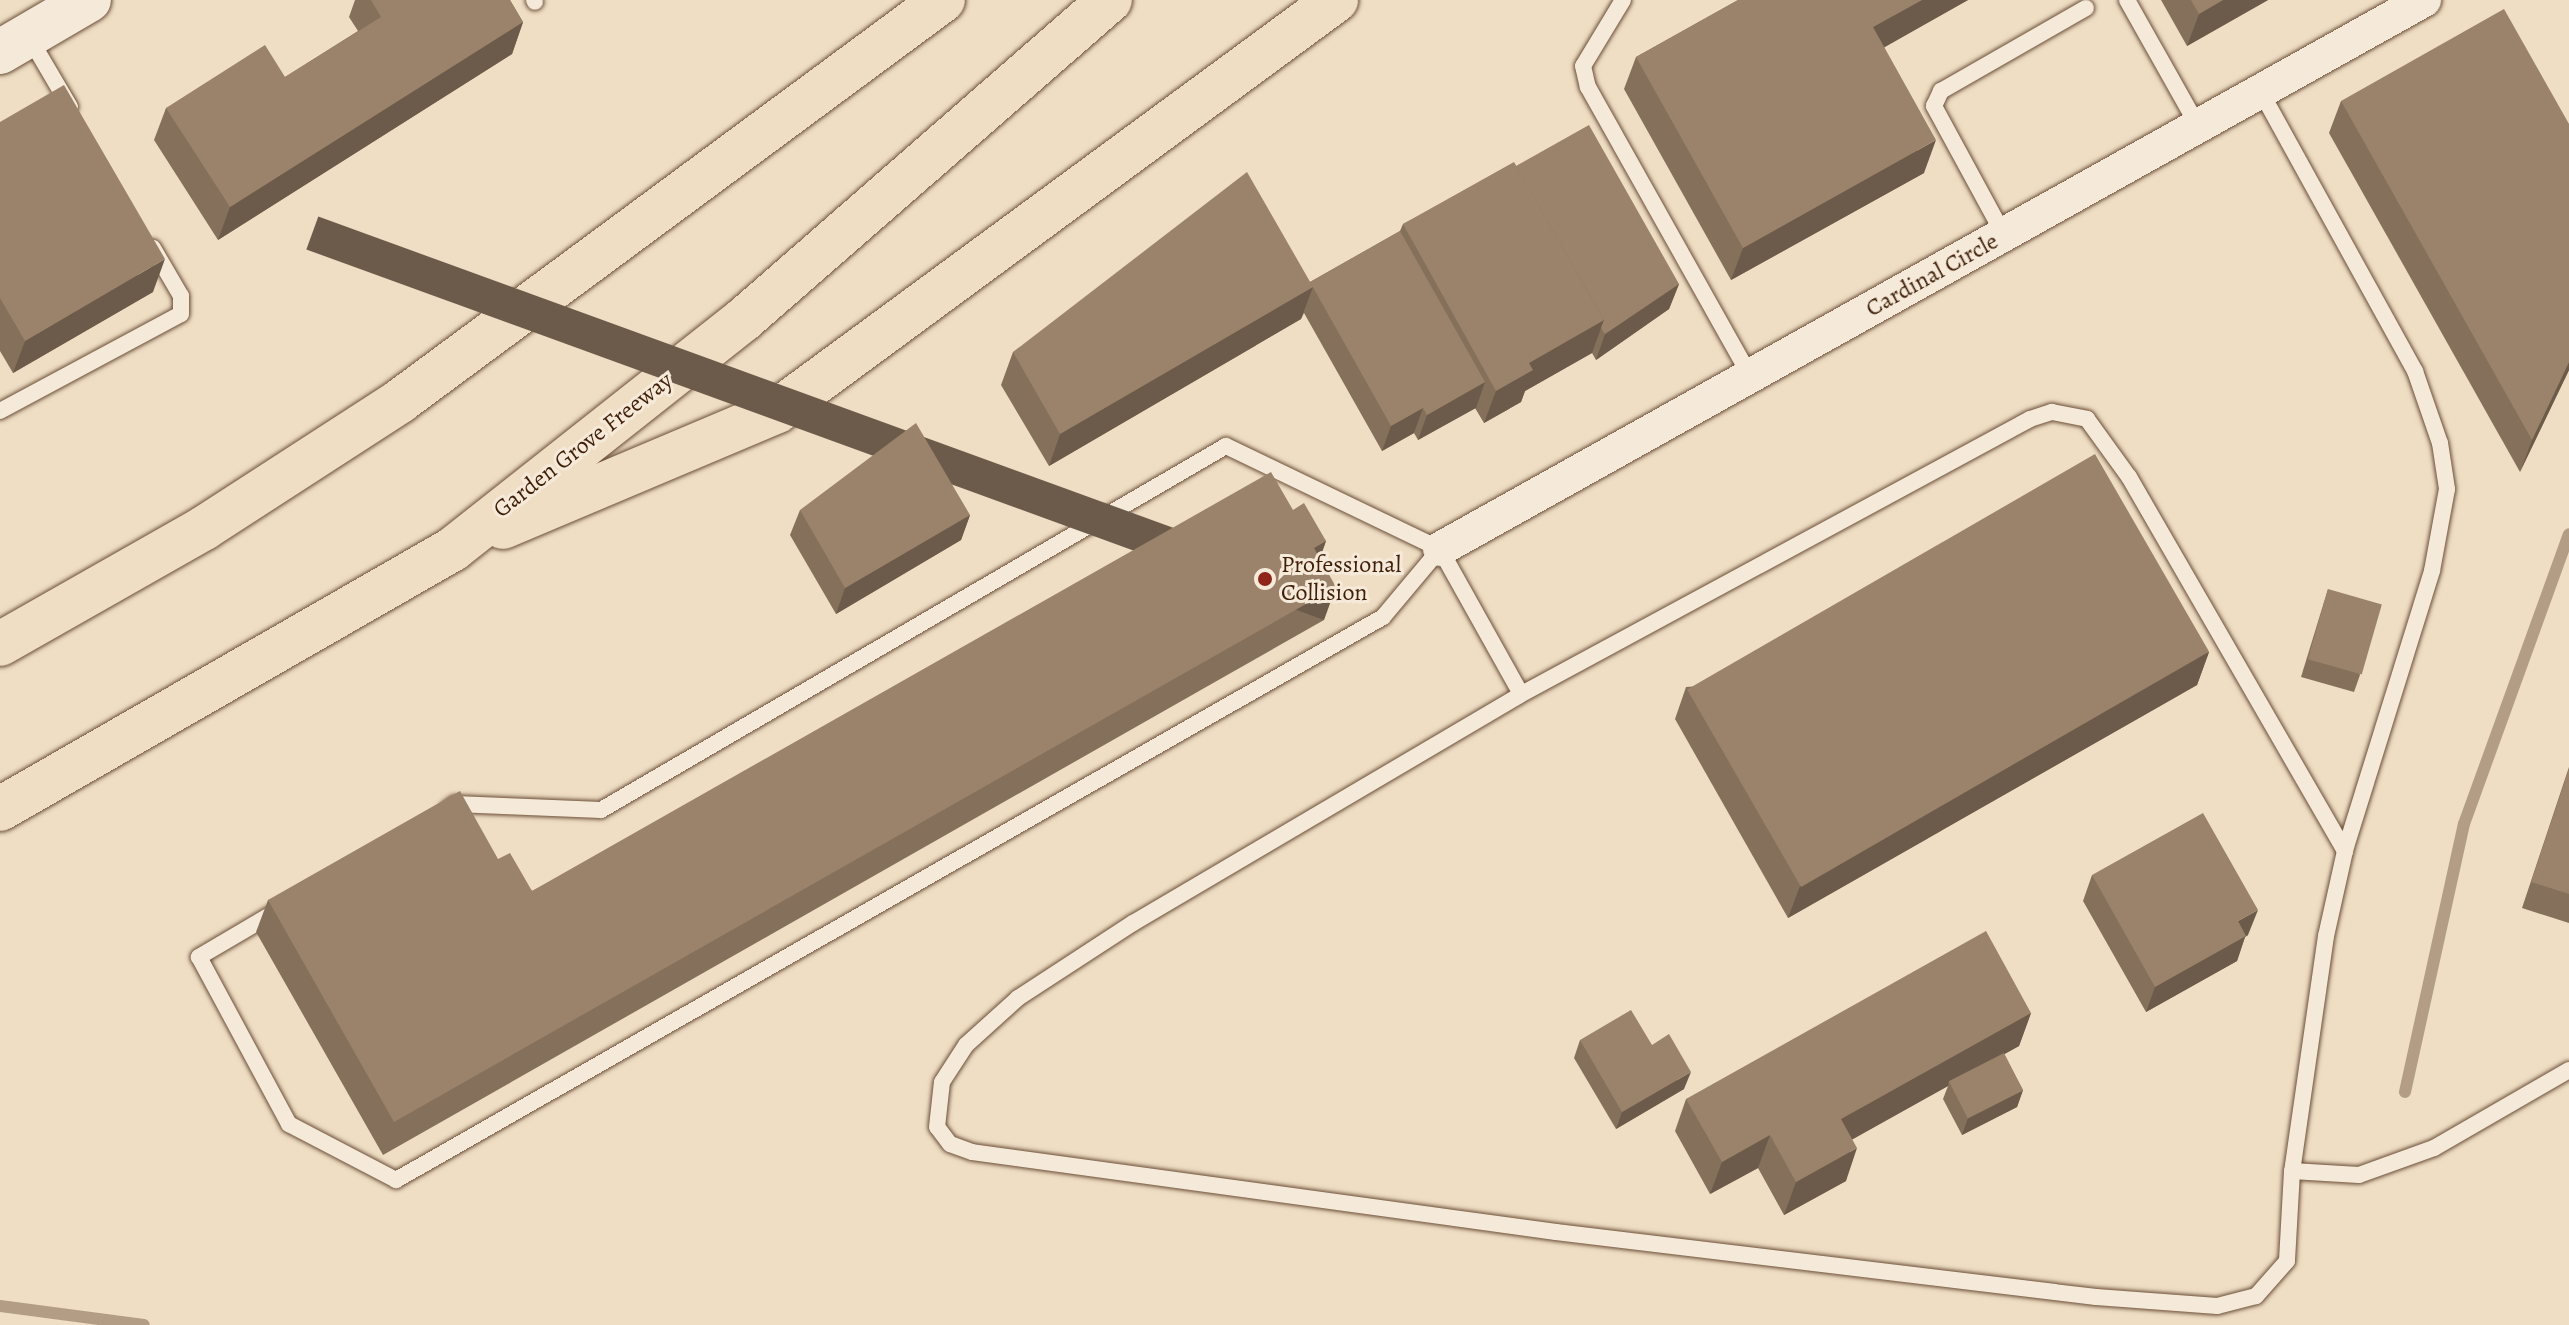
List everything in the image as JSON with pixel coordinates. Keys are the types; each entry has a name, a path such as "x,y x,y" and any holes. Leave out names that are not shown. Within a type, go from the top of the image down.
{"highway":[{"path":"0,644 204,528 400,401 943,0"},
{"name":"Garden Grove Freeway","path":"0,809 453,549 743,320 1110,0"},
{"path":"453,549 777,411 1336,0"}],"main road":[{"path":"14,44 89,0"}],"street":[{"name":"Cardinal Circle","path":"1440,549 2261,92 2380,11 2424,0"}],"lane":[{"path":"1623,0 1583,66 1588,87 1750,376"},
{"path":"2127,0 2198,126"},
{"path":"2004,235 1934,106 1941,91 2086,8"},
{"path":"14,44 80,124"},
{"path":"2261,92 2415,371 2440,443 2447,489 2432,571 2345,851 2326,936 2292,1171 2287,1261 2256,1296 2217,1306 1556,1232 972,1152 950,1144 937,1127 942,1082 966,1045 1018,998 1133,923 1521,694 2030,419 2066,413 2087,419 2129,477 2345,851"},
{"path":"1,411 181,314 181,296 142,230"},
{"path":"428,821 455,804 601,810 1226,446 1440,549 1521,694"},
{"path":"293,901 199,957 289,1124 396,1180 1383,617 1440,549"},
{"path":"2292,1171 2359,1175 2434,1148 2567,1077"}],"building":[{"path":"371,0 510,0 523,22 230,207 166,108 265,45 285,77 381,17"},
{"path":"1738,0 1922,0 1873,27 1936,140 1743,248 1636,57"},
{"path":"2191,0 2223,0 2199,14"},
{"path":"2504,9 2569,124 2569,362 2532,440 2341,101"},
{"path":"64,85 165,259 25,341 0,298 0,122"},
{"path":"1589,125 1679,284 1605,334 1601,328 1604,320 1516,166"},
{"path":"1514,162 1604,320 1529,363 1533,370 1496,391 1403,224"},
{"path":"1247,172 1313,287 1060,434 1013,352"},
{"path":"1400,231 1485,382 1427,415 1423,408 1391,426 1310,282"},
{"path":"916,423 970,515 845,588 800,510"},
{"path":"2095,454 2209,651 1801,887 1687,690"},
{"path":"1271,472 1293,510 1304,503 1326,541 1314,548 1336,587 394,1122 268,900 460,791 498,859 510,853 532,891"},
{"path":"2328,589 2382,604 2362,675 2308,659"},
{"path":"2569,769 2569,894 2531,882"},
{"path":"2203,813 2258,910 2238,921 2246,936 2155,987 2092,875"},
{"path":"1986,931 2031,1013 1841,1119 1857,1148 1796,1182 1770,1135 1722,1162 1686,1099"},
{"path":"1631,1010 1652,1045 1669,1034 1691,1072 1622,1112 1580,1040"},
{"path":"2004,1053 2023,1090 1968,1119 1949,1081"}],"waterway":[{"path":"2405,1092 2464,824 2569,534"},
{"path":"0,1306 144,1325"}],"place":[{"name":"Professional Collision","path":"1265,579"}]}
